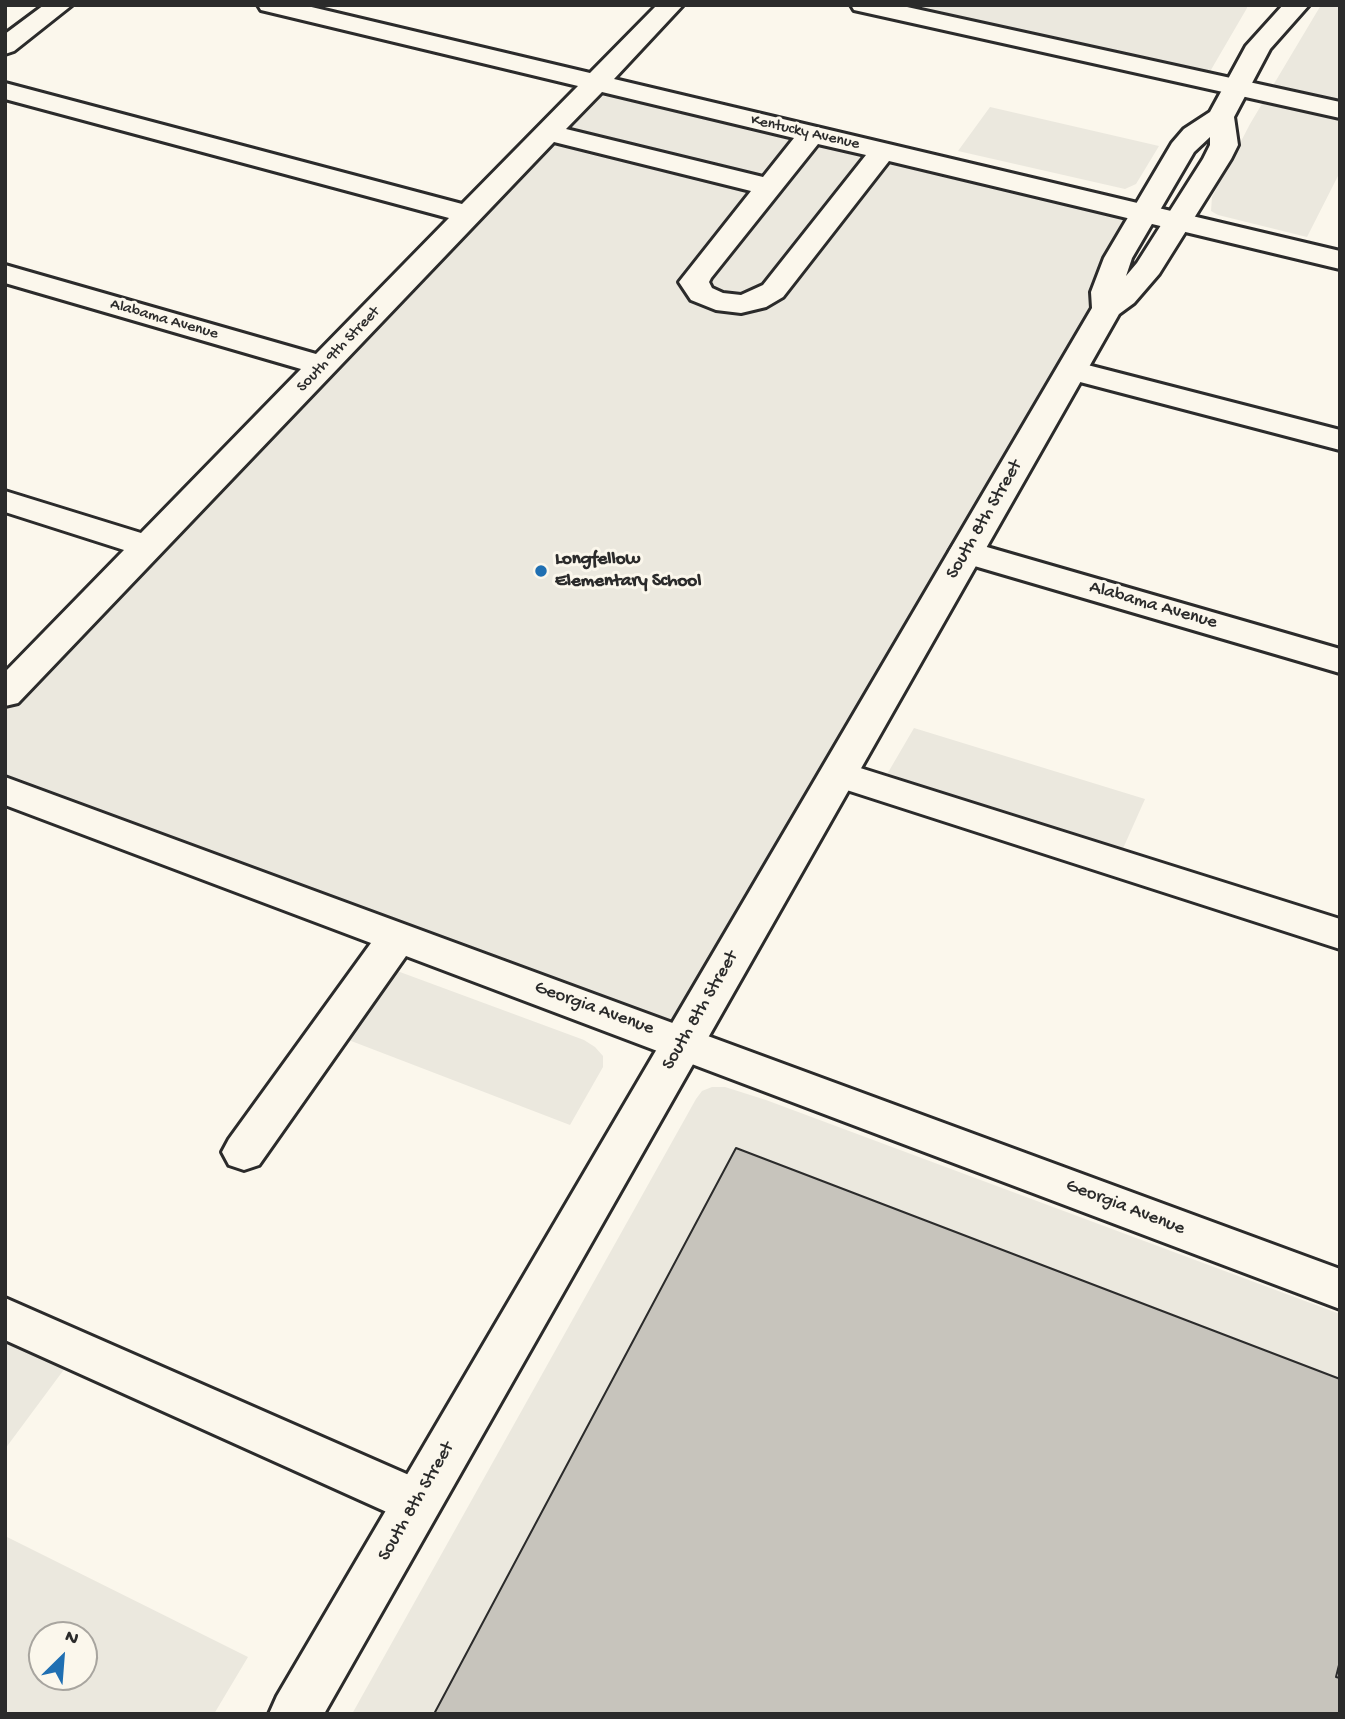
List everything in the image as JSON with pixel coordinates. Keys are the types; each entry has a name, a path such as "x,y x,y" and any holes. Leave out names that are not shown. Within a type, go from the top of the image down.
{"street":[{"path":"5,46 60,5"},
{"name":"Kentucky Avenue","path":"270,5 1340,260"},
{"name":"South 9th Street","path":"5,694 671,5"},
{"path":"863,5 1000,24 1237,88 1338,104"},
{"name":"South 8th Street","path":"1259,46 1260,5"},
{"name":"South 8th Street","path":"1107,308 1110,276 1182,149 1194,135 1221,117 1259,46 1297,5"},
{"path":"5,91 470,215"},
{"name":"South 8th Street","path":"295,1714 1107,308 1135,286 1178,222 1224,145 1221,117"},
{"path":"549,133 769,187"},
{"path":"812,134 696,275 695,285 701,294 716,301 741,304 760,299 773,291 883,151"},
{"name":"Alabama Avenue","path":"5,274 323,366"},
{"path":"1072,370 1340,440"},
{"path":"5,501 149,547"},
{"name":"Alabama Avenue","path":"966,552 1340,661"},
{"path":"838,774 1340,933"},
{"name":"Georgia Avenue","path":"5,790 1340,1290"},
{"path":"244,1152 398,936"},
{"path":"5,1318 417,1502"}],"shaded area":[{"path":"887,5 1247,5 1247,8 1208,75"},
{"path":"1321,5 1340,5 1340,172 1307,237 1218,215 1211,211 1212,197 1250,124"},
{"name":"Longfellow Elementary School","path":"597,83 1143,214 1106,292 683,1042 5,790 5,694"},
{"path":"990,107 1159,146 1136,184 1125,189 958,151"},
{"path":"914,728 1145,799 1121,853 886,776"},
{"path":"381,965 584,1040 595,1047 603,1056 603,1067 570,1125 333,1034"},
{"path":"712,1087 725,1087 766,1100 1340,1314 1340,1714 352,1714 696,1099 702,1091"},
{"path":"5,1325 74,1356 5,1449"},
{"path":"5,1536 248,1657 214,1714 5,1714"}],"building":[{"path":"736,1148 1340,1379 1340,1661 1336,1677 1340,1678 1340,1714 434,1714"}],"place":[{"name":"Longfellow Elementary School","path":"541,571"}]}
